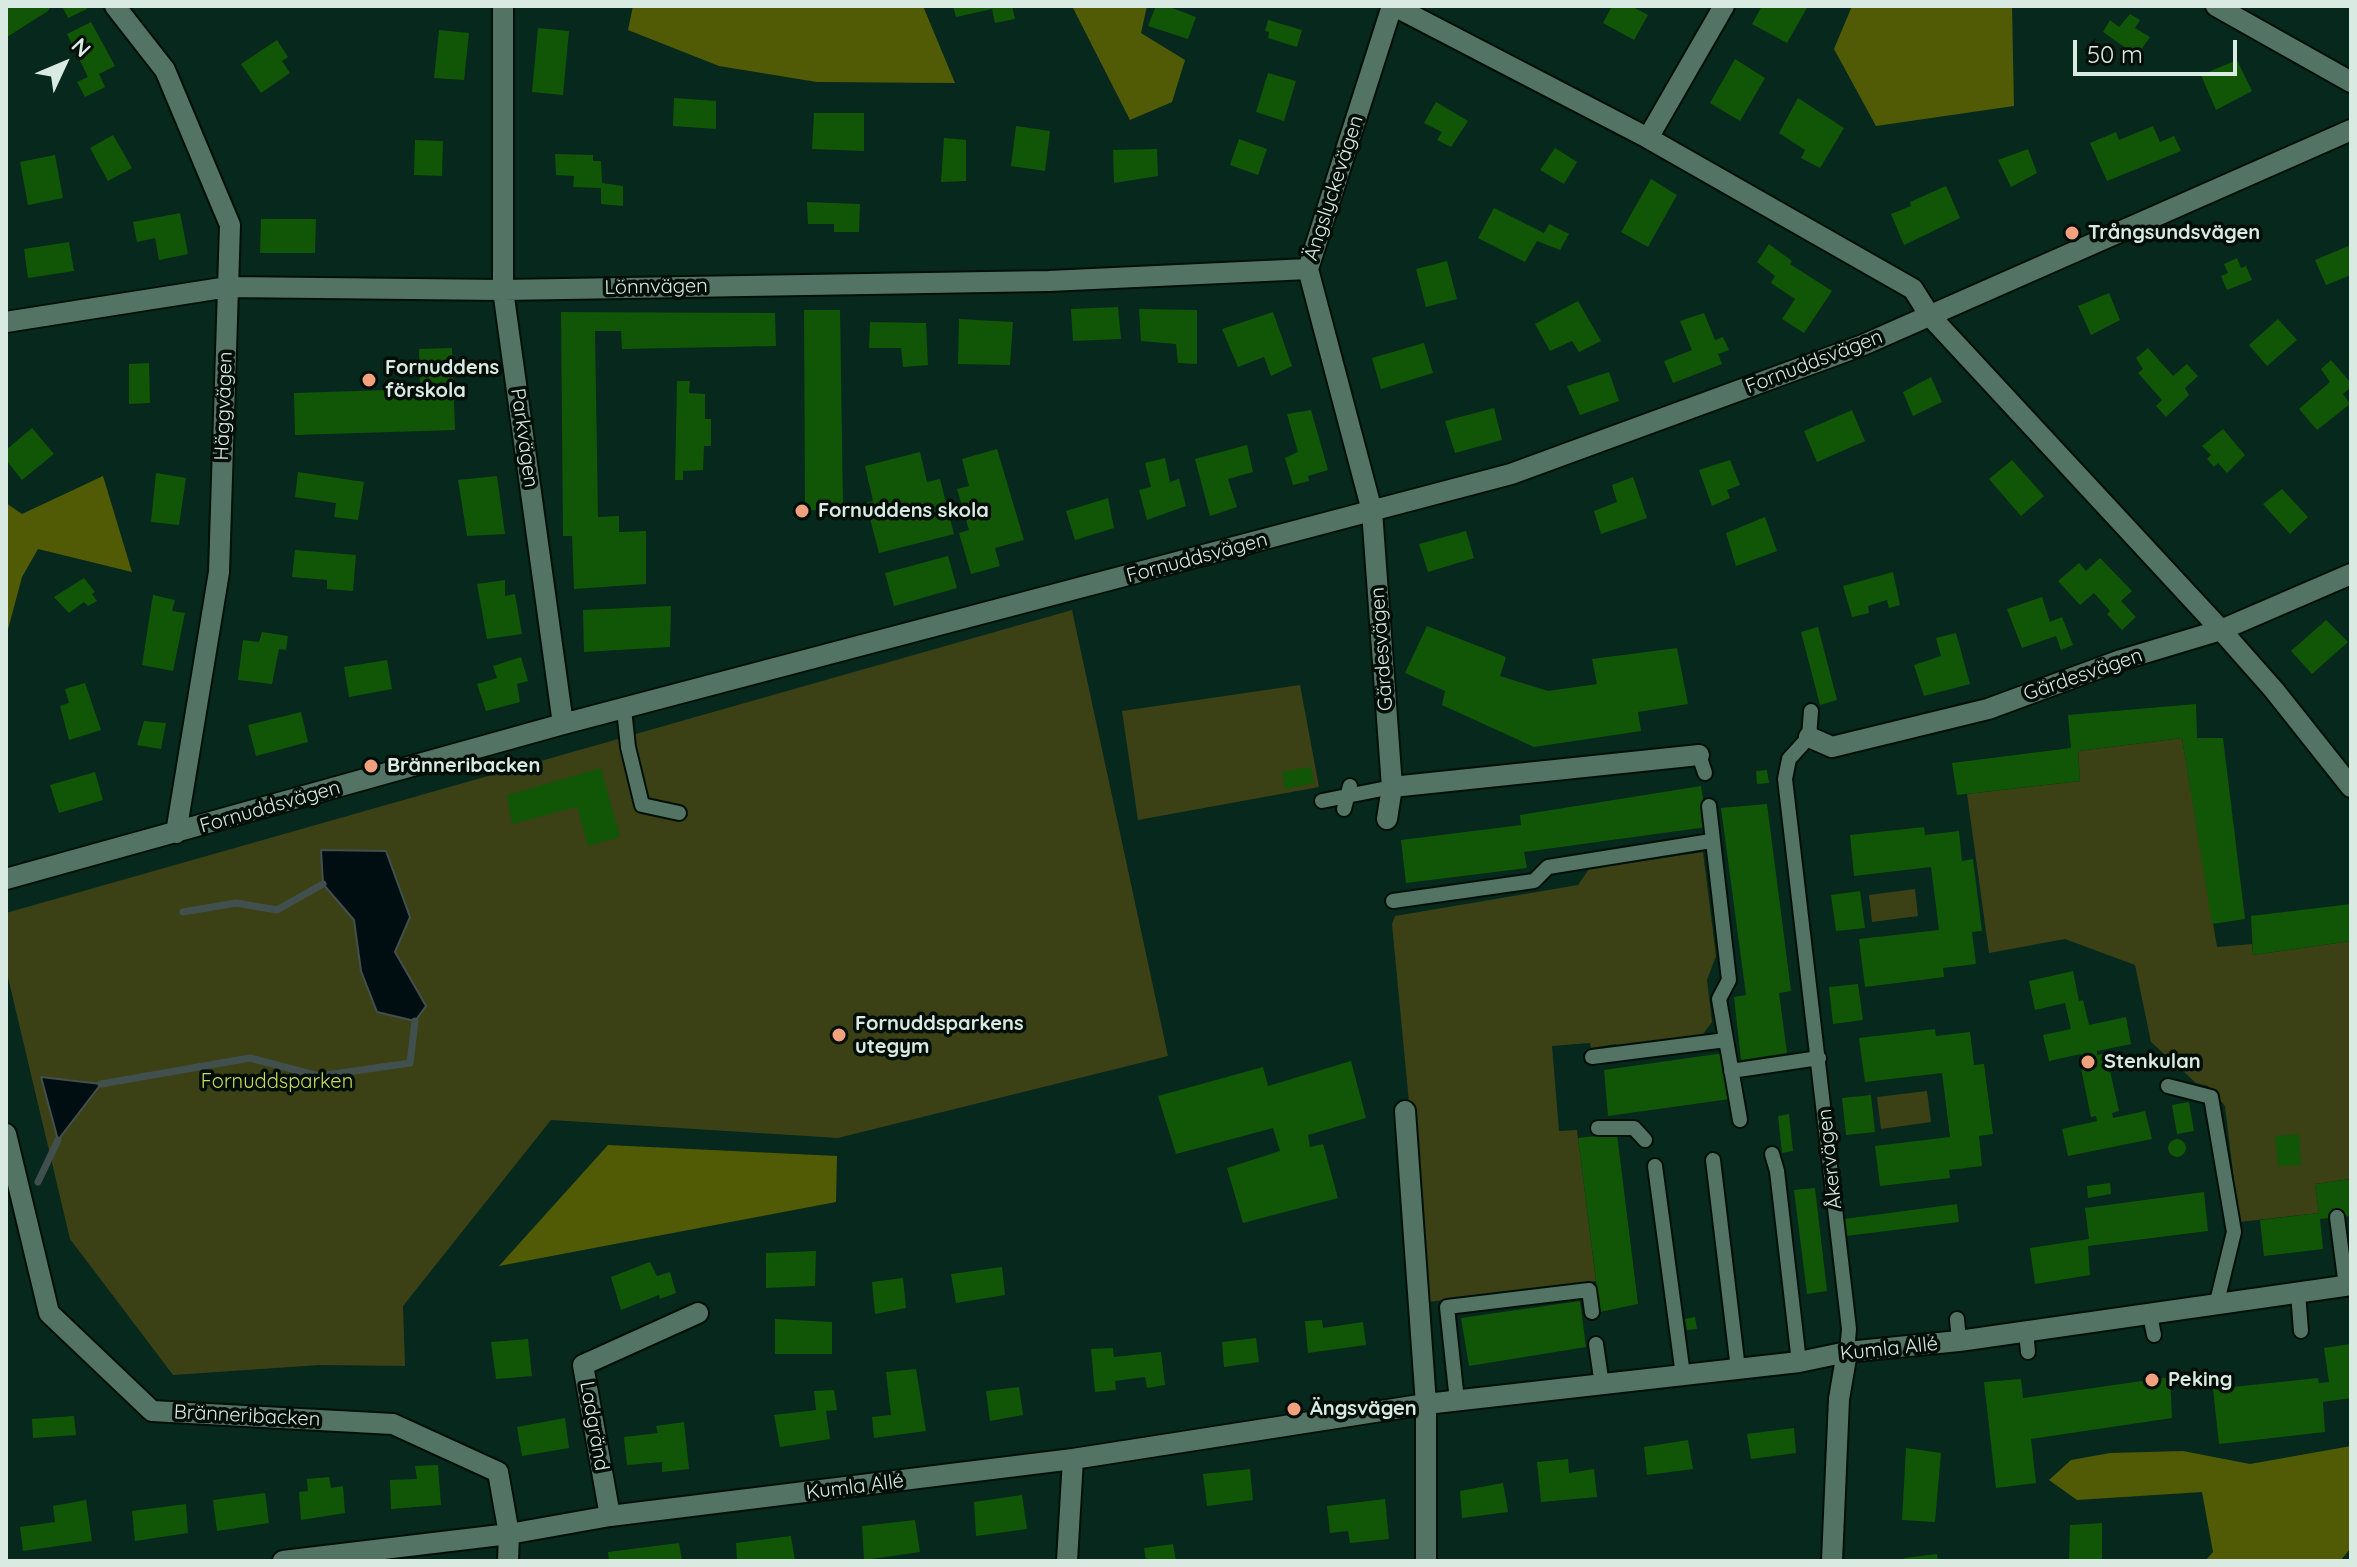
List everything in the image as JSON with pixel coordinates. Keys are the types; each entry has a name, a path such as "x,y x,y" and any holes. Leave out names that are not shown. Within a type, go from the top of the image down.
{"street":[{"name":"Häggvägen","path":"115,6 165,70 230,225 219,572 176,833"},
{"name":"Parkvägen","path":"503,6 503,290 563,724"},
{"path":"1393,6 1648,138 1913,289 1930,316 2274,690 2351,787"},
{"name":"Ängslyckevägen","path":"1372,511 1308,269 1393,6"},
{"path":"1648,138 1724,6"},
{"path":"2216,6 2351,82"},
{"name":"Fornuddsvägen","path":"6,879 563,724 1511,474 1863,345 2351,130"},
{"name":"Lönnvägen","path":"6,322 228,287 503,290 1049,281 1308,269"},
{"name":"Gärdesvägen","path":"1372,511 1392,787 1387,819"},
{"name":"Gärdesvägen","path":"1809,737 1832,747 1988,709 2121,660 2221,630 2351,574"},
{"path":"1392,787 1702,764"},
{"path":"1405,1111 1426,1404 1426,1561"},
{"name":"Bränneribacken","path":"6,1134 49,1313 152,1411 393,1424 498,1472 509,1534"},
{"name":"Kumla Allé","path":"283,1561 509,1534 610,1516 1073,1459 1426,1404 1799,1362 1847,1352 1959,1341 2027,1342 2152,1325 2216,1306 2348,1285"},
{"name":"Ladgränd","path":"610,1516 583,1365 698,1313"},
{"name":"Åkervägen","path":"1832,1561 1839,1399 1847,1352"},
{"path":"1067,1561 1073,1459"},
{"path":"508,1561 509,1534"}],"lane":[{"path":"624,709 628,747 642,805 679,813"},
{"path":"1809,737 1811,711"},
{"name":"Åkervägen","path":"1809,737 1789,759 1785,779 1849,1329 1847,1352"},
{"path":"1322,801 1392,787"},
{"path":"1709,806 1729,980 1719,999 1740,1120"},
{"path":"1393,901 1534,881 1548,867 1711,841"},
{"path":"1592,1057 1726,1040"},
{"path":"1731,1071 1819,1058"},
{"path":"2168,1086 2211,1097 2234,1232 2216,1306"},
{"path":"1598,1128 1634,1128 1645,1140"},
{"path":"1772,1154 1777,1171 1799,1362"},
{"path":"1713,1160 1738,1369"},
{"path":"1655,1166 1683,1375"},
{"path":"2337,1217 2348,1285"},
{"path":"1457,1401 1447,1307 1589,1290 1592,1312"},
{"path":"2298,1293 2301,1331"},
{"path":"1957,1319 1959,1341"},
{"path":"1596,1344 1602,1385"}],"green space":[{"path":"633,6 923,6 955,83 817,82 719,66 628,30"},
{"path":"1072,6 1147,6 1141,33 1185,60 1172,102 1130,120"},
{"path":"1852,6 2012,6 2014,106 1876,126 1834,49"},
{"path":"103,476 132,572 38,549 22,577 6,637 6,503 22,514"},
{"name":"Fornuddsparken","path":"1072,610 1168,1056 838,1138 551,1120 403,1306 405,1366 320,1365 173,1375 70,1239 6,969 6,913"},
{"path":"1300,685 1319,787 1138,820 1122,711"},
{"path":"2182,738 2217,947 2252,944 2253,955 2351,941 2351,1179 2315,1184 2319,1213 2239,1222 2225,1106 2208,1086 2196,1083 2151,1042 2135,965 2065,939 1989,953 1967,794 2080,781 2078,751"},
{"path":"1703,852 1716,956 1707,980 1712,1022 1701,1037 1617,1049 1616,1044 1591,1048 1590,1043 1552,1046 1559,1131 1577,1130 1596,1281 1428,1302 1392,924 1395,916 1578,885 1589,869"},
{"path":"1915,889 1918,916 1872,922 1869,895"},
{"path":"1927,1091 1931,1122 1881,1129 1877,1097"},
{"path":"608,1145 837,1156 836,1202 499,1266"},
{"path":"2351,1446 2351,1548 2340,1561 2205,1561 2213,1552 2202,1492 2077,1500 2049,1480 2071,1460 2110,1453 2183,1451 2250,1464"}],"shaded area":[{"path":"321,850 386,851 410,917 395,952 426,1006 415,1021 377,1012 361,971 354,920 323,884"},
{"path":"41,1077 101,1084 58,1140"}],"building":[{"path":"6,6 51,6 7,37"},
{"path":"62,6 86,6 87,9 68,18"},
{"path":"953,6 1012,6 1015,19 995,23 992,9 956,17"},
{"path":"1156,6 1167,6 1196,17 1188,39 1148,26"},
{"path":"1612,6 1631,6 1648,15 1634,40 1603,23"},
{"path":"1762,6 1808,6 1787,43 1752,24"},
{"path":"2130,14 2140,20 2135,28 2150,37 2137,56 2103,32 2110,20 2119,27"},
{"path":"1268,20 1302,30 1297,47 1268,38 1269,32 1265,31"},
{"path":"91,22 115,66 99,74 105,87 85,97 77,82 88,77 67,34"},
{"path":"538,28 569,31 563,95 532,92"},
{"path":"439,30 469,33 464,80 434,78"},
{"path":"277,40 288,57 282,61 290,73 261,93 241,64"},
{"path":"1735,59 1765,78 1740,121 1710,103"},
{"path":"2237,60 2252,91 2216,110 2201,75"},
{"path":"1268,73 1296,81 1284,121 1256,112"},
{"path":"674,98 716,101 716,129 673,126"},
{"path":"1798,98 1844,128 1820,168 1801,158 1805,150 1779,133"},
{"path":"1436,102 1468,121 1451,147 1437,140 1442,132 1424,123"},
{"path":"814,113 864,113 864,151 812,149"},
{"path":"1016,126 1050,131 1045,171 1011,166"},
{"path":"2153,126 2160,142 2174,136 2181,151 2107,181 2090,143 2116,132 2119,140"},
{"path":"113,135 132,168 108,181 90,148"},
{"path":"944,138 966,140 966,181 941,182"},
{"path":"1239,139 1267,149 1258,175 1230,165"},
{"path":"415,140 443,141 442,176 414,175"},
{"path":"1555,148 1577,162 1564,184 1540,170"},
{"path":"1157,149 1158,176 1114,183 1113,150"},
{"path":"2028,149 2037,173 2011,187 1998,160"},
{"path":"555,154 593,155 593,161 601,161 602,183 623,186 623,206 601,204 601,188 573,187 574,176 556,175"},
{"path":"55,155 63,198 28,205 20,162"},
{"path":"1651,179 1677,195 1648,247 1621,232"},
{"path":"1946,186 1960,218 1904,245 1891,214"},
{"path":"807,202 860,204 859,232 834,232 834,224 808,224"},
{"path":"1494,208 1544,233 1549,224 1569,234 1560,250 1537,241 1525,262 1478,238"},
{"path":"180,213 188,254 159,260 155,238 137,242 133,222"},
{"path":"261,219 316,219 315,253 260,253"},
{"path":"69,242 74,271 28,278 24,249"},
{"path":"1769,244 1792,261 1790,264 1832,291 1804,333 1782,319 1795,299 1771,283 1775,276 1757,262"},
{"path":"2351,245 2351,275 2326,285 2315,260"},
{"path":"2237,258 2241,268 2246,266 2252,280 2227,290 2221,276 2228,273 2224,264"},
{"path":"1447,261 1457,299 1426,307 1416,269"},
{"path":"2109,293 2120,320 2091,335 2078,306"},
{"path":"1578,301 1601,341 1579,352 1572,341 1550,351 1535,324"},
{"path":"1118,307 1121,339 1073,341 1071,309"},
{"path":"1139,309 1197,310 1197,364 1178,363 1176,344 1141,341"},
{"path":"804,310 840,310 843,508 805,511"},
{"path":"561,312 775,313 776,346 622,349 621,331 595,331 598,517 619,516 619,532 646,531 646,584 574,589 572,536 563,536"},
{"path":"1273,312 1292,366 1271,376 1264,357 1238,367 1222,329"},
{"path":"1704,313 1715,340 1723,337 1729,350 1718,354 1722,364 1673,383 1664,361 1692,350 1680,321"},
{"path":"959,319 1013,322 1010,365 958,364"},
{"path":"2278,319 2297,340 2267,366 2249,345"},
{"path":"870,322 926,323 928,365 903,367 901,348 869,348"},
{"path":"1424,343 1433,373 1381,389 1372,358"},
{"path":"452,348 455,430 295,435 294,393 420,389 419,349"},
{"path":"2148,348 2173,376 2187,364 2198,376 2185,388 2189,395 2166,417 2156,406 2162,400 2138,373 2143,369 2136,358"},
{"path":"2331,360 2351,383 2343,394 2350,404 2317,430 2299,409 2330,382 2321,369"},
{"path":"149,363 150,403 129,404 129,364"},
{"path":"1609,372 1619,401 1580,415 1567,386"},
{"path":"1931,377 1942,402 1913,416 1903,392"},
{"path":"677,381 690,381 689,393 705,394 705,419 711,419 711,446 704,446 703,470 683,471 683,480 675,480"},
{"path":"1494,408 1502,440 1455,453 1445,421"},
{"path":"1311,410 1328,470 1308,476 1309,481 1293,485 1285,458 1298,452 1287,414"},
{"path":"1852,410 1865,441 1817,462 1804,431"},
{"path":"32,428 54,454 22,480 6,460 6,450"},
{"path":"2223,429 2245,455 2227,473 2218,463 2214,467 2207,459 2211,455 2202,446"},
{"path":"1247,445 1253,472 1228,479 1237,507 1210,516 1195,459"},
{"path":"997,449 1024,540 995,548 1000,566 971,574 959,533 969,530 957,489 969,486 962,459"},
{"path":"920,452 927,482 940,479 954,534 879,553 866,503 873,501 865,466"},
{"path":"1165,458 1170,482 1179,479 1186,506 1147,520 1139,490 1151,487 1145,463"},
{"path":"1730,460 1740,485 1727,490 1730,498 1712,506 1699,470"},
{"path":"2012,460 2044,496 2021,516 1989,479"},
{"path":"298,472 364,482 358,520 334,517 336,503 295,497"},
{"path":"156,473 186,478 179,525 151,522"},
{"path":"497,476 505,534 467,536 458,480"},
{"path":"1633,477 1647,518 1601,534 1594,511 1617,502 1612,485"},
{"path":"2282,489 2308,517 2290,534 2263,504"},
{"path":"1108,498 1114,528 1075,540 1066,511"},
{"path":"1765,517 1777,551 1736,566 1726,533"},
{"path":"1466,531 1474,558 1428,572 1419,544"},
{"path":"295,550 356,555 353,591 327,589 327,580 292,577"},
{"path":"948,556 957,588 894,606 885,573"},
{"path":"2100,558 2132,591 2121,601 2136,617 2122,630 2094,593 2080,605 2058,581 2079,563 2086,571"},
{"path":"1893,572 1900,605 1889,608 1887,600 1868,606 1869,613 1852,617 1843,586"},
{"path":"84,578 95,592 92,594 97,601 88,606 84,602 69,613 54,597"},
{"path":"505,580 505,596 515,594 522,634 487,639 477,584"},
{"path":"153,595 175,600 172,611 185,613 173,671 142,665"},
{"path":"2042,597 2050,622 2062,617 2073,645 2061,650 2056,636 2022,648 2007,609"},
{"path":"671,606 670,647 584,652 583,610"},
{"path":"2326,620 2348,642 2312,674 2291,651"},
{"path":"1427,626 1506,657 1500,676 1548,691 1597,684 1592,659 1677,648 1688,704 1638,712 1641,731 1534,747 1442,705 1445,691 1405,673"},
{"path":"1818,627 1837,700 1820,705 1801,632"},
{"path":"262,632 288,636 286,650 279,649 272,684 238,680 243,640 259,642"},
{"path":"1956,633 1970,684 1924,696 1914,665 1941,656 1936,638"},
{"path":"521,657 528,681 517,684 520,702 486,711 477,684 497,678 493,666"},
{"path":"387,660 392,689 349,697 344,667"},
{"path":"85,683 101,730 69,740 60,706 69,703 65,689"},
{"path":"2196,704 2197,738 2223,738 2245,919 2212,924 2182,738 2078,751 2080,781 1957,795 1952,763 2071,748 2068,715"},
{"path":"301,712 308,742 256,756 248,725"},
{"path":"144,721 166,723 161,749 137,745"},
{"path":"1311,767 1314,783 1285,789 1282,772"},
{"path":"601,768 620,837 588,846 577,807 512,824 507,795"},
{"path":"1767,770 1769,783 1757,784 1756,771"},
{"path":"95,772 103,800 59,813 50,785"},
{"path":"1701,786 1707,827 1524,852 1527,868 1406,883 1401,840 1521,825 1520,815"},
{"path":"1767,804 1791,991 1779,993 1787,1053 1741,1060 1734,997 1746,995 1721,808"},
{"path":"1924,827 1925,835 1959,831 1962,861 1973,859 1982,931 1972,932 1976,964 1943,968 1944,977 1865,987 1859,939 1939,930 1931,867 1854,876 1850,835"},
{"path":"1860,891 1865,928 1836,931 1831,895"},
{"path":"2351,904 2351,941 2253,955 2251,916"},
{"path":"2073,971 2079,1001 2083,1000 2089,1025 2126,1017 2131,1044 2097,1051 2097,1055 2106,1053 2119,1111 2112,1113 2113,1118 2145,1111 2152,1139 2068,1156 2062,1129 2097,1121 2096,1116 2091,1117 2079,1059 2082,1059 2081,1054 2049,1061 2043,1035 2071,1029 2065,1003 2035,1010 2029,981"},
{"path":"1858,984 1863,1020 1833,1024 1829,987"},
{"path":"1935,1029 1936,1036 1970,1032 1974,1065 1984,1064 1993,1134 1979,1136 1982,1166 1949,1170 1950,1178 1880,1186 1875,1146 1950,1137 1942,1073 1865,1082 1859,1038"},
{"path":"1724,1053 1730,1099 1608,1116 1604,1070"},
{"path":"1351,1061 1366,1118 1308,1135 1310,1147 1323,1144 1338,1198 1243,1223 1227,1168 1280,1151 1273,1128 1176,1154 1158,1096 1263,1067 1268,1086"},
{"path":"1871,1095 1875,1132 1846,1135 1842,1098"},
{"path":"2189,1102 2194,1131 2177,1134 2172,1105"},
{"path":"1789,1114 1793,1151 1782,1153 1778,1116"},
{"path":"1617,1134 1638,1304 1600,1312 1578,1138"},
{"path":"2299,1134 2301,1165 2278,1166 2275,1136"},
{"path":"2173,1139 2181,1139 2186,1148 2184,1155 2173,1157 2168,1152 2168,1144"},
{"path":"2351,1179 2351,1216 2320,1219 2323,1249 2264,1256 2260,1220 2319,1213 2315,1184"},
{"path":"2110,1183 2111,1194 2088,1198 2087,1186"},
{"path":"1815,1188 1827,1291 1807,1294 1794,1190"},
{"path":"2204,1192 2208,1231 2088,1246 2090,1275 2035,1284 2030,1248 2089,1239 2085,1208"},
{"path":"1957,1204 1959,1222 1846,1236 1844,1219"},
{"path":"816,1251 815,1286 766,1288 766,1253"},
{"path":"650,1262 657,1276 670,1272 676,1293 660,1299 659,1295 621,1310 611,1277"},
{"path":"1002,1267 1005,1295 956,1303 951,1274"},
{"path":"903,1278 906,1308 875,1314 872,1282"},
{"path":"1580,1301 1586,1347 1469,1366 1461,1318"},
{"path":"1695,1317 1697,1329 1687,1330 1685,1319"},
{"path":"775,1319 832,1322 832,1354 775,1354"},
{"path":"1322,1320 1323,1328 1363,1322 1366,1345 1308,1353 1305,1321"},
{"path":"1256,1338 1259,1362 1224,1367 1222,1342"},
{"path":"528,1339 532,1376 496,1379 491,1342"},
{"path":"2351,1344 2351,1398 2323,1402 2325,1432 2219,1444 2213,1389 2318,1378 2319,1383 2329,1382 2324,1348"},
{"path":"1113,1348 1114,1357 1161,1352 1165,1385 1147,1388 1145,1377 1115,1381 1116,1390 1095,1392 1091,1349"},
{"path":"916,1369 926,1431 874,1438 872,1417 891,1415 886,1372"},
{"path":"2170,1377 2172,1418 2031,1439 2036,1483 1996,1488 1984,1382 2021,1379 2023,1398"},
{"path":"1019,1387 1023,1415 990,1421 986,1391"},
{"path":"834,1390 837,1410 826,1411 830,1439 780,1447 774,1415 816,1410 814,1391"},
{"path":"74,1416 76,1435 33,1438 32,1419"},
{"path":"565,1418 569,1448 522,1456 517,1427"},
{"path":"684,1422 689,1469 662,1472 662,1462 627,1465 624,1437 658,1433 656,1426"},
{"path":"1794,1428 1796,1453 1751,1459 1747,1434"},
{"path":"1688,1440 1693,1469 1647,1475 1644,1447"},
{"path":"1906,1448 1941,1453 1935,1522 1902,1520"},
{"path":"1568,1459 1569,1473 1594,1469 1597,1497 1541,1502 1537,1462"},
{"path":"438,1465 441,1505 391,1509 390,1480 417,1479 415,1466"},
{"path":"1250,1469 1253,1500 1207,1506 1203,1474"},
{"path":"329,1477 331,1488 343,1486 345,1513 301,1520 299,1492 308,1491 307,1479"},
{"path":"1503,1483 1508,1512 1462,1518 1460,1491"},
{"path":"265,1493 269,1523 217,1531 213,1500"},
{"path":"1022,1495 1027,1529 976,1536 974,1502"},
{"path":"1385,1499 1389,1539 1350,1543 1348,1531 1330,1533 1327,1506"},
{"path":"86,1500 92,1541 23,1551 20,1527 55,1522 53,1506"},
{"path":"186,1504 188,1533 135,1541 132,1511"},
{"path":"915,1520 920,1552 864,1560 862,1526"},
{"path":"2102,1523 2102,1561 2069,1561 2070,1525"},
{"path":"791,1536 795,1561 737,1561 736,1543"},
{"path":"679,1543 682,1561 609,1561 608,1552"},
{"path":"1173,1544 1176,1561 1146,1561 1144,1548"},
{"path":"1937,1554 1938,1561 1905,1561 1904,1558"}],"waterway":[{"path":"183,912 236,903 277,910 323,884"},
{"path":"101,1084 250,1058 319,1076 410,1063 415,1021"},
{"path":"38,1182 58,1140"}],"place":[{"name":"Trångsundsvägen","path":"2072,233"},
{"name":"Fornuddens förskola","path":"369,380"},
{"name":"Fornuddens skola","path":"802,511"},
{"name":"Bränneribacken","path":"371,766"},
{"name":"Fornuddsparkens utegym","path":"839,1035"},
{"name":"Stenkulan","path":"2088,1062"},
{"name":"Peking","path":"2152,1380"},
{"name":"Ängsvägen","path":"1294,1409"}]}
